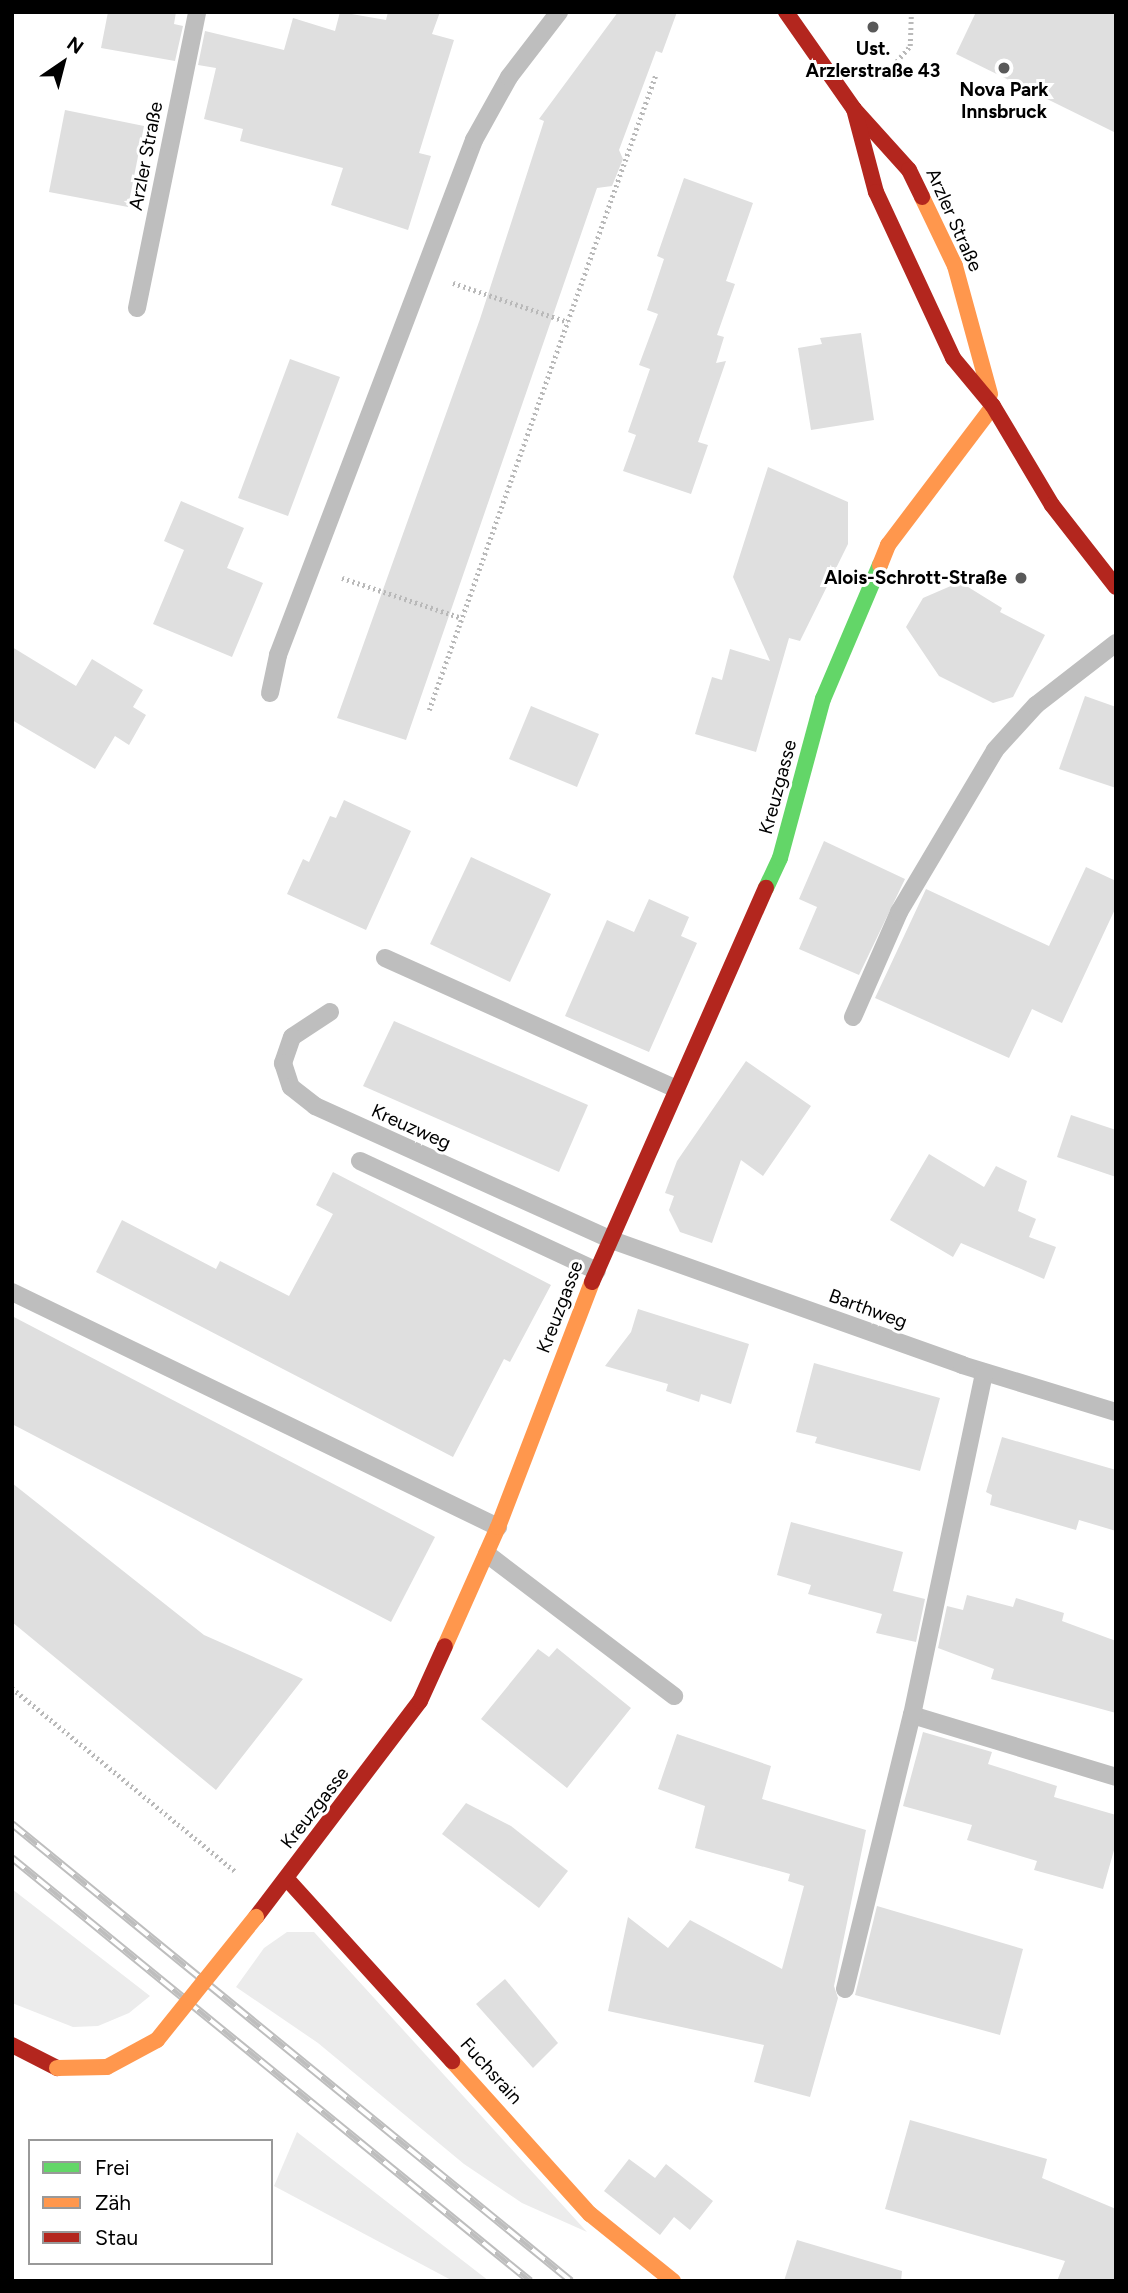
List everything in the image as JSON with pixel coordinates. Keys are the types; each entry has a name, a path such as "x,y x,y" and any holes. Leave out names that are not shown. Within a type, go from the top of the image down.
{"street":[{"name":"Arzler Straße","path":"786,12 854,109 909,170 956,266 993,406"},
{"name":"Arzler Straße","path":"854,109 876,192 953,358 993,406 1052,505 1116,587"},
{"name":"Kreuzgasse","path":"12,2045 57,2068 107,2067 157,2040 287,1879 420,1701 487,1554 609,1239 780,858 823,699 888,545 993,406"},
{"name":"Fuchsrain","path":"287,1879 590,2214 673,2281"}],"lane":[{"name":"Arzler Straße","path":"137,308 197,12"},
{"path":"270,693 278,655 421,272 492,104 559,12"},
{"path":"853,1017 899,912 984,765 1030,711 1116,643"},
{"path":"385,958 676,1089"},
{"name":"Kreuzweg","path":"330,1012 302,1027 286,1050 285,1076 301,1098 609,1239"},
{"path":"360,1161 597,1271"},
{"name":"Barthweg","path":"609,1239 984,1372 1116,1412"},
{"path":"12,1292 498,1527"},
{"path":"845,1989 912,1715 984,1372"},
{"path":"487,1554 674,1696"},
{"path":"912,1715 1116,1777"}],"path":[{"path":"854,109 910,47 912,12"},
{"path":"429,710 656,74"},
{"path":"421,272 568,322"},
{"path":"311,568 462,618"},
{"path":"12,1688 270,1900"}],"shaded area":[{"path":"12,1889 150,1996 129,2013 98,2026 73,2027 12,2003"},
{"path":"287,1932 314,1932 587,2232 522,2203 464,2164 318,2043 236,1987 264,1948"},
{"path":"297,2132 489,2281 453,2281 274,2186"}],"building":[{"path":"108,12 176,12 174,24 183,26 175,61 101,48"},
{"path":"340,12 386,20 388,12 440,12 432,34 454,40 419,153 431,156 408,230 331,205 343,168 240,141 243,129 204,119 216,68 198,65 205,31 284,50 293,18 335,31"},
{"path":"618,12 677,12 662,53 656,51 619,150 623,159 612,186 597,188 406,740 337,718 480,319 544,121 539,119"},
{"path":"976,12 1116,12 1116,133 956,54"},
{"path":"65,110 144,126 128,207 49,192"},
{"path":"684,178 753,203 726,281 735,284 717,335 724,337 716,363 726,361 698,442 708,445 691,494 623,471 636,435 628,432 650,369 639,365 658,314 647,310 664,259 657,256"},
{"path":"861,333 874,420 811,430 798,348 822,344 820,338"},
{"path":"290,359 340,377 288,516 238,498"},
{"path":"768,467 848,502 848,544 800,641 789,638 756,752 695,734 712,677 722,680 730,649 770,661 733,577"},
{"path":"181,501 244,528 227,568 263,583 232,657 153,624 184,550 164,541"},
{"path":"960,582 1002,608 1000,612 1045,635 1013,697 993,703 939,676 906,627 923,598"},
{"path":"12,647 76,686 92,659 143,690 133,707 146,715 129,745 115,736 95,769 12,720"},
{"path":"1085,696 1116,707 1116,788 1059,769"},
{"path":"531,706 599,734 577,787 509,759"},
{"path":"344,800 411,831 366,930 287,894 303,859 309,862 330,816 336,818"},
{"path":"824,841 905,879 859,975 799,949 817,907 799,899"},
{"path":"471,857 551,894 510,982 430,944"},
{"path":"1086,867 1116,881 1116,907 1062,1023 1032,1009 1009,1058 875,998 926,889 1049,946"},
{"path":"649,899 689,917 681,936 697,943 649,1052 565,1016 607,920 634,932"},
{"path":"394,1021 588,1105 559,1172 363,1086"},
{"path":"746,1061 811,1106 763,1176 741,1160 712,1243 680,1232 669,1210 674,1196 665,1193 677,1161"},
{"path":"1071,1115 1116,1130 1116,1177 1057,1157"},
{"path":"929,1154 984,1187 996,1166 1027,1181 1018,1211 1036,1219 1029,1237 1056,1247 1044,1279 961,1243 953,1257 890,1220"},
{"path":"333,1172 551,1285 510,1362 504,1359 453,1457 96,1272 122,1220 216,1269 220,1261 289,1296 333,1214 316,1205"},
{"path":"638,1309 749,1344 731,1404 701,1394 699,1402 666,1391 668,1384 605,1366 631,1332"},
{"path":"12,1316 435,1537 391,1622 12,1424"},
{"path":"814,1363 940,1398 920,1471 815,1443 817,1437 796,1432"},
{"path":"1002,1437 1116,1470 1116,1531 1079,1520 1076,1530 990,1505 992,1495 986,1492"},
{"path":"12,1483 204,1635 303,1679 216,1790 12,1622"},
{"path":"791,1522 903,1552 893,1591 925,1599 916,1642 876,1633 882,1614 808,1594 811,1585 777,1575"},
{"path":"967,1595 1013,1607 1016,1598 1064,1613 1062,1621 1116,1641 1116,1713 991,1679 994,1669 938,1648 947,1606 963,1610"},
{"path":"557,1648 631,1708 567,1788 481,1719 538,1649 549,1657"},
{"path":"923,1732 992,1752 988,1764 1057,1786 1054,1797 1116,1815 1116,1843 1103,1889 1034,1870 1037,1861 967,1840 972,1825 903,1806"},
{"path":"677,1734 771,1766 762,1799 866,1830 834,1986 838,1998 810,2097 754,2082 764,2045 608,2011 628,1917 668,1948 690,1920 782,1969 804,1886 788,1881 790,1874 695,1848 705,1806 658,1789"},
{"path":"466,1803 511,1826 568,1871 539,1908 442,1834"},
{"path":"877,1906 1023,1949 1000,2035 855,1995"},
{"path":"505,1979 558,2043 533,2068 476,2004"},
{"path":"910,2120 1047,2159 1042,2178 1116,2209 1116,2281 1057,2281 1065,2261 885,2209"},
{"path":"629,2159 655,2178 666,2164 713,2201 690,2230 674,2217 660,2235 604,2191"},
{"path":"797,2240 902,2271 901,2281 784,2281"}],"railway":[{"path":"12,1824 571,2281"},
{"path":"12,1858 530,2281"}],"traffic: fast":[{"path":"766,888 780,858 823,699 880,565"}],"traffic: slow":[{"path":"922,197 955,266 990,394"},
{"path":"880,565 888,545 993,406"},
{"path":"445,1646 498,1527 592,1282"},
{"path":"57,2068 107,2067 157,2040 256,1917"},
{"path":"452,2061 590,2214 673,2281"}],"traffic: jam":[{"path":"786,12 854,109 909,170 922,197"},
{"path":"854,109 876,192 953,358 993,406 1052,505 1116,587"},
{"path":"592,1282 766,888"},
{"path":"256,1917 420,1701 445,1646"},
{"path":"287,1879 452,2061"},
{"path":"12,2045 57,2068"}],"place":[{"name":"Ust. Arzlerstraße 43","path":"873,27"},
{"name":"Nova Park Innsbruck","path":"1004,68"},
{"name":"Alois-Schrott-Straße","path":"1021,578"}]}
